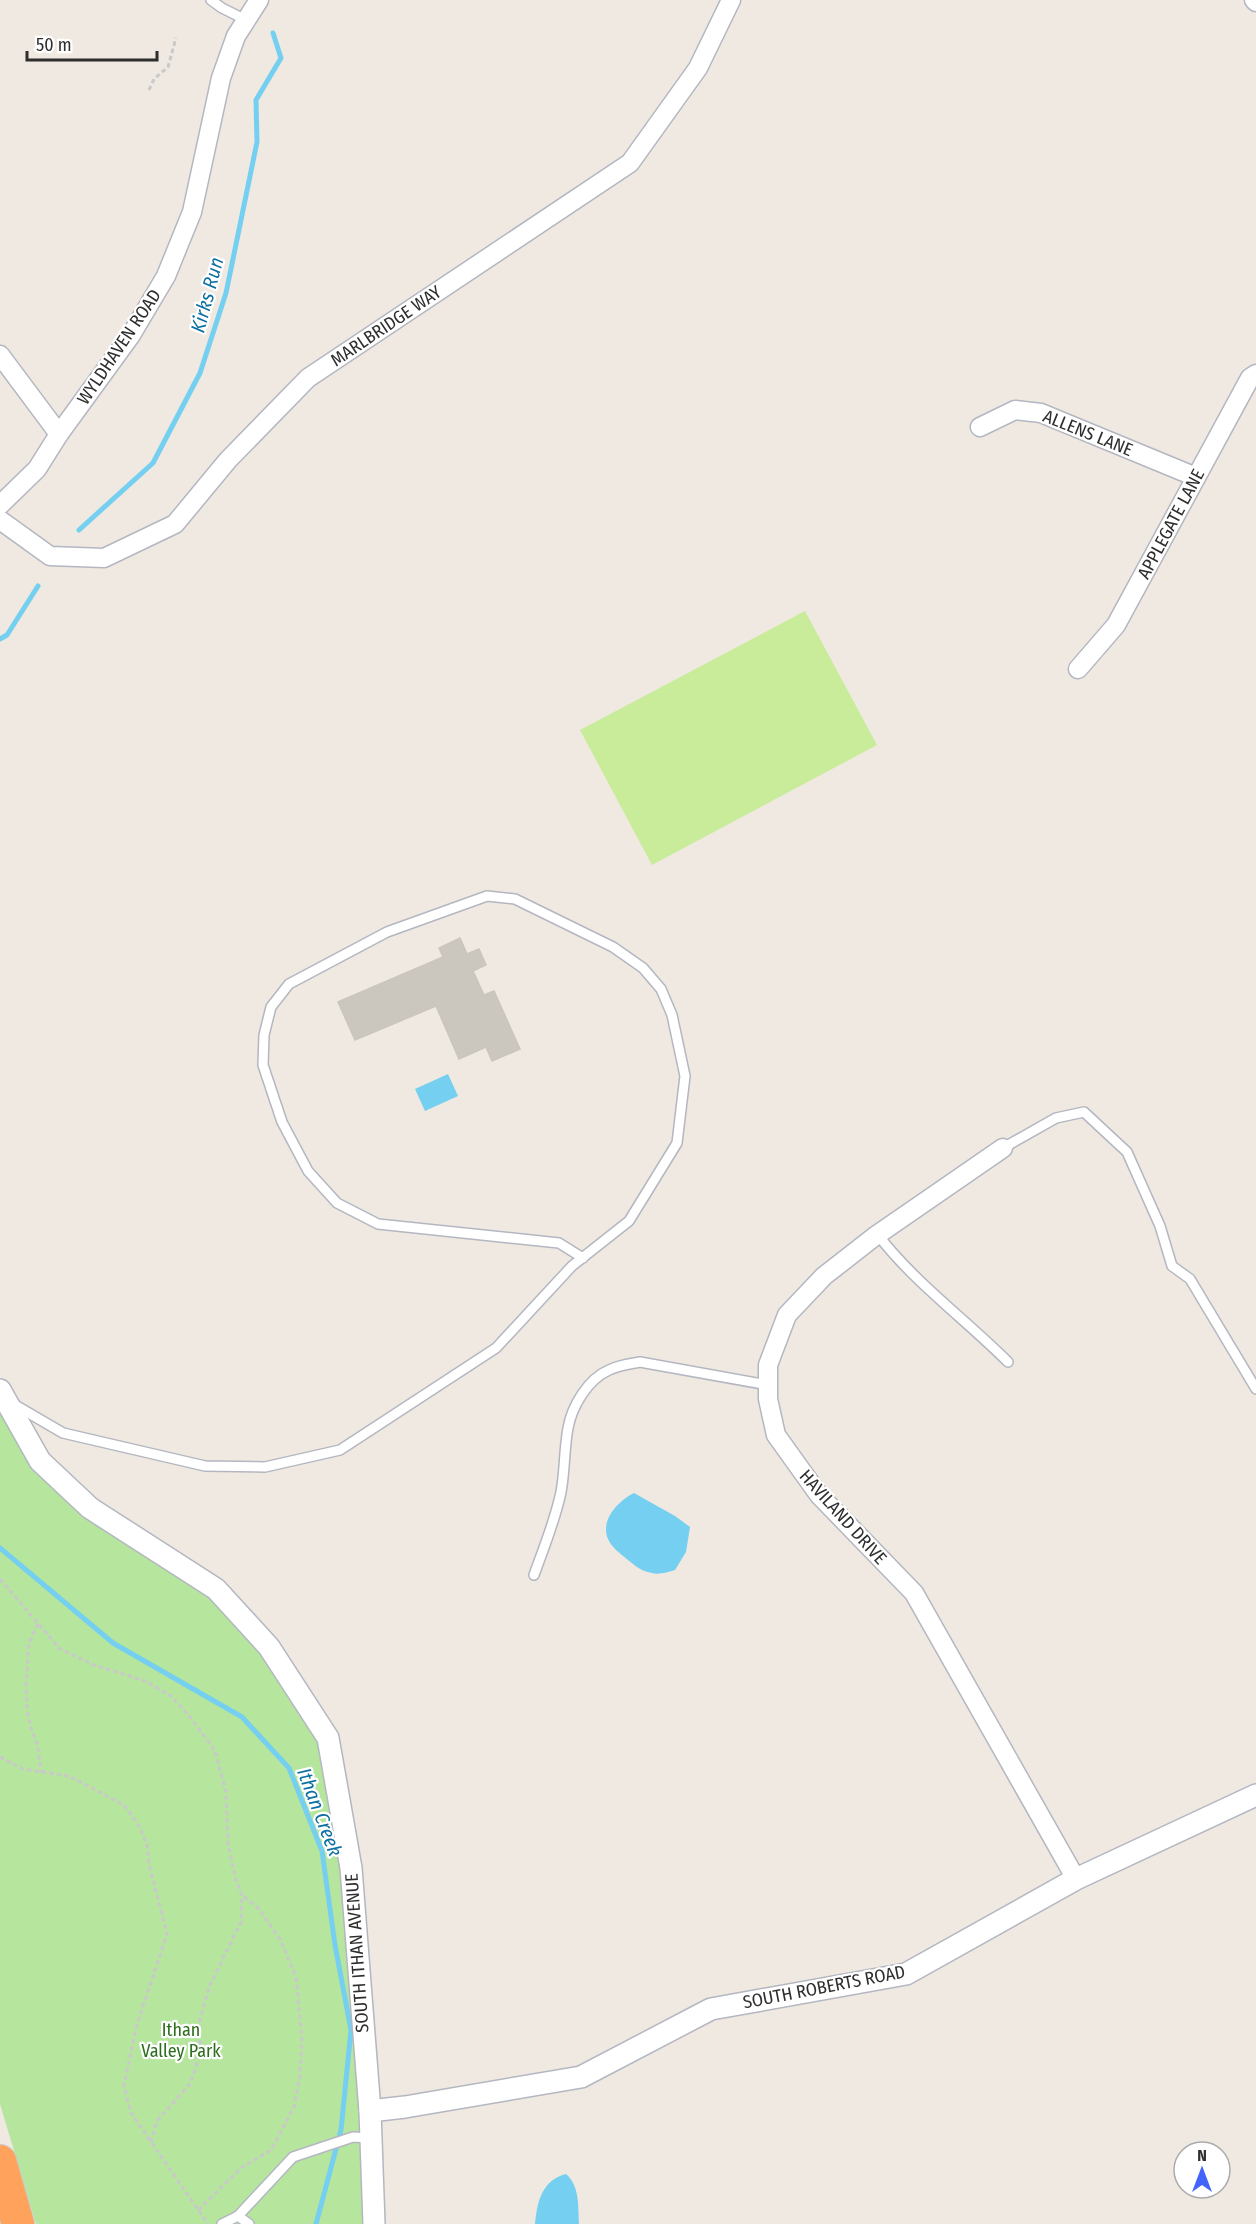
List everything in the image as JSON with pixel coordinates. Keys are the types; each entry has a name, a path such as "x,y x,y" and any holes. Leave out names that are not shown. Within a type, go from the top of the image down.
{"highway":[{"path":"0,2161 18,2224"}],"street":[{"name":"WYLDHAVEN ROAD","path":"0,505 37,469 59,434 131,335 165,276 192,212 221,78 236,36 259,0"},
{"name":"MARLBRIDGE WAY","path":"0,520 51,556 104,558 175,524 228,459 308,378 630,163 698,68 731,0"},
{"path":"0,355 59,434"},
{"name":"APPLEGATE LANE","path":"1078,669 1116,625 1250,378 1256,374"},
{"name":"ALLENS LANE","path":"980,427 1015,410 1041,413 1196,477"},
{"name":"HAVILAND DRIVE","path":"1003,1148 878,1235 824,1276 787,1315 768,1365 768,1399 776,1435 819,1495 914,1593 1076,1879"},
{"name":"SOUTH ITHAN AVENUE","path":"2,1394 40,1461 90,1508 216,1589 269,1647 328,1738 351,1868 370,2111 362,2138 374,2224"},
{"name":"SOUTH ROBERTS ROAD","path":"370,2111 581,2077 711,2010 906,1974 1076,1879 1256,1795"}],"lane":[{"path":"211,0 246,20"},
{"path":"2,1394 63,1433 205,1466 265,1467 340,1450 496,1348 572,1266 583,1258 629,1221 677,1143 685,1077 672,1015 662,989 643,968 613,947 515,899 487,897 387,932 289,984 271,1007 264,1035 263,1065 282,1122 308,1171 337,1203 378,1224 559,1243 583,1258"},
{"path":"1003,1148 1056,1118 1084,1112 1127,1152 1160,1226 1172,1266 1190,1279 1256,1389"},
{"path":"878,1235 893,1254 1008,1362"},
{"path":"534,1575 558,1506 564,1475 568,1426 582,1395 607,1371 622,1365 640,1362 768,1385"},
{"path":"222,2224 238,2216 293,2157 362,2138"},
{"path":"238,2216 249,2224"}],"path":[{"path":"149,90 154,79 168,67 176,38"},
{"path":"0,1579 60,1649 94,1665 145,1681 171,1696 192,1719 215,1751 226,1792 228,1844 236,1880 242,1895 241,1922 210,1985 200,2019 200,2043 196,2068 189,2085 157,2121 151,2142"},
{"path":"38,1624 29,1642 26,1685 27,1708 38,1747 41,1772"},
{"path":"0,1757 23,1769 69,1776 124,1805 138,1824 147,1844 149,1864 167,1934 136,2028 124,2086 131,2113 208,2224"},
{"path":"198,2210 241,2168 271,2150 294,2107 300,2075 302,2039 296,1977 280,1939 259,1909 242,1895"}],"green space":[{"path":"805,611 877,745 652,865 580,730"},
{"name":"Ithan Valley Park","path":"0,1390 40,1460 216,1589 328,1738 374,2224 36,2224 0,2104"}],"water":[{"path":"448,1074 458,1096 425,1111 415,1089"},
{"path":"634,1493 690,1527 686,1552 675,1570 658,1574 644,1571 614,1548 608,1539 606,1525 608,1518 622,1501"},
{"path":"566,2174 574,2184 576,2191 579,2224 535,2224 542,2193 551,2181"}],"building":[{"path":"460,938 467,954 479,949 486,965 473,971 484,995 494,991 520,1049 492,1061 486,1047 459,1059 436,1006 355,1040 338,1002 443,957 439,948"}],"waterway":[{"name":"Kirks Run","path":"79,530 153,463 200,373 226,293 257,142 256,100 281,58 273,33"},
{"name":"Kirks Run","path":"0,639 7,635 38,586"},
{"name":"Ithan Creek","path":"0,1548 113,1643 242,1717 289,1768 322,1851 335,1945 351,2030 341,2130 316,2224"}]}
